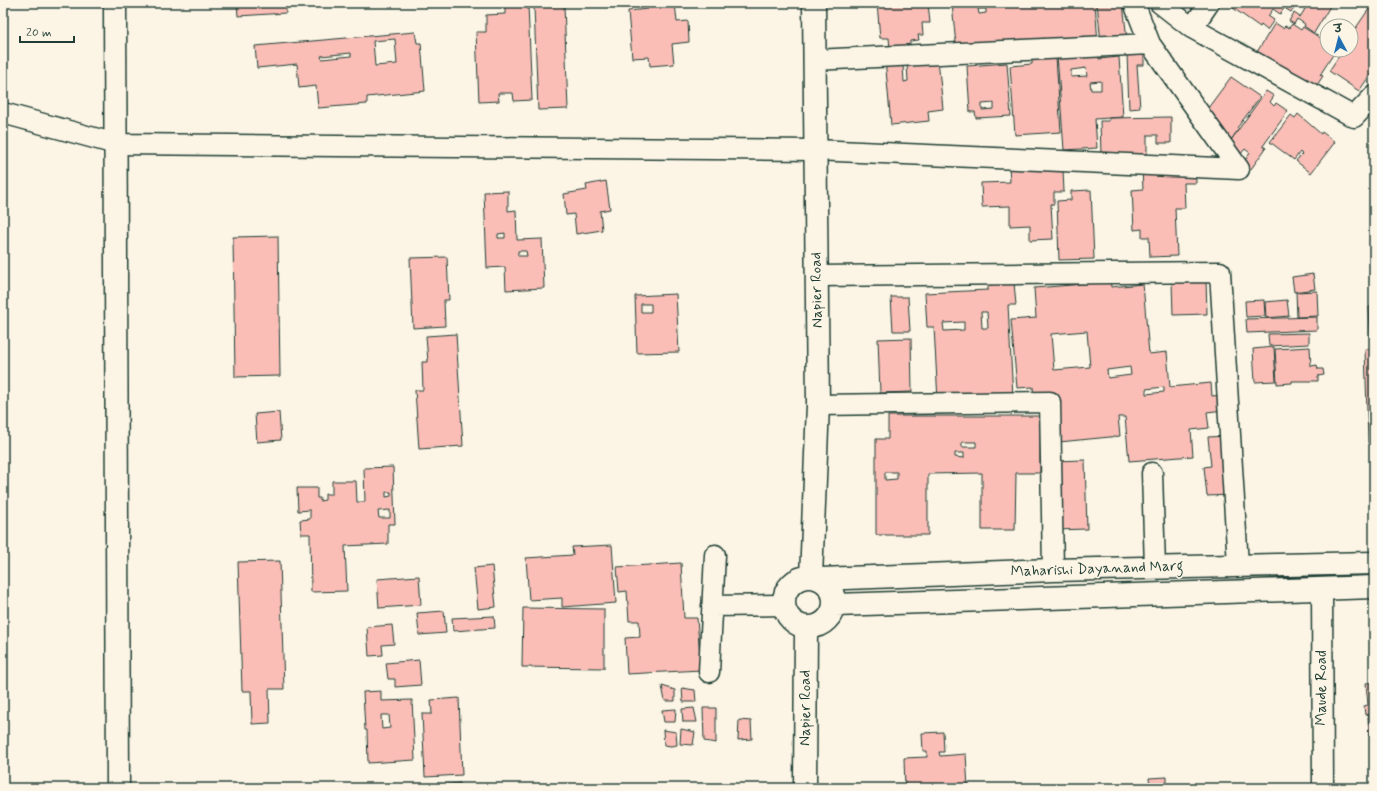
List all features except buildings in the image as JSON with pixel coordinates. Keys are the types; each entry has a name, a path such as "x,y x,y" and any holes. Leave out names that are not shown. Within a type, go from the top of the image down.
{"street":[{"path":"115,3 118,788"},
{"name":"Napier Road","path":"814,3 818,405 816,578"},
{"path":"3,113 116,144 815,150 1239,169 1150,44 1134,3"},
{"path":"1160,3 1192,28 1354,116 1374,96"},
{"path":"1192,28 1209,3"},
{"path":"814,60 1150,44"},
{"path":"817,276 1220,272 1238,565"},
{"path":"818,405 1050,402 1053,570"},
{"path":"1152,473 1155,567"},
{"path":"709,672 715,555"},
{"name":"Maharishi Dayanand Marg","path":"816,578 1155,567 1374,562"},
{"path":"800,578 816,578 829,586 834,595 835,605 830,618 819,626 806,628 795,624 787,616 784,605 785,594 791,584 800,578"},
{"name":"Maharishi Dayanand Marg","path":"835,605 1374,587"},
{"name":"Maude Road","path":"1322,588 1323,788"},
{"path":"712,606 784,605"},
{"name":"Napier Road","path":"805,788 806,628"}]}
